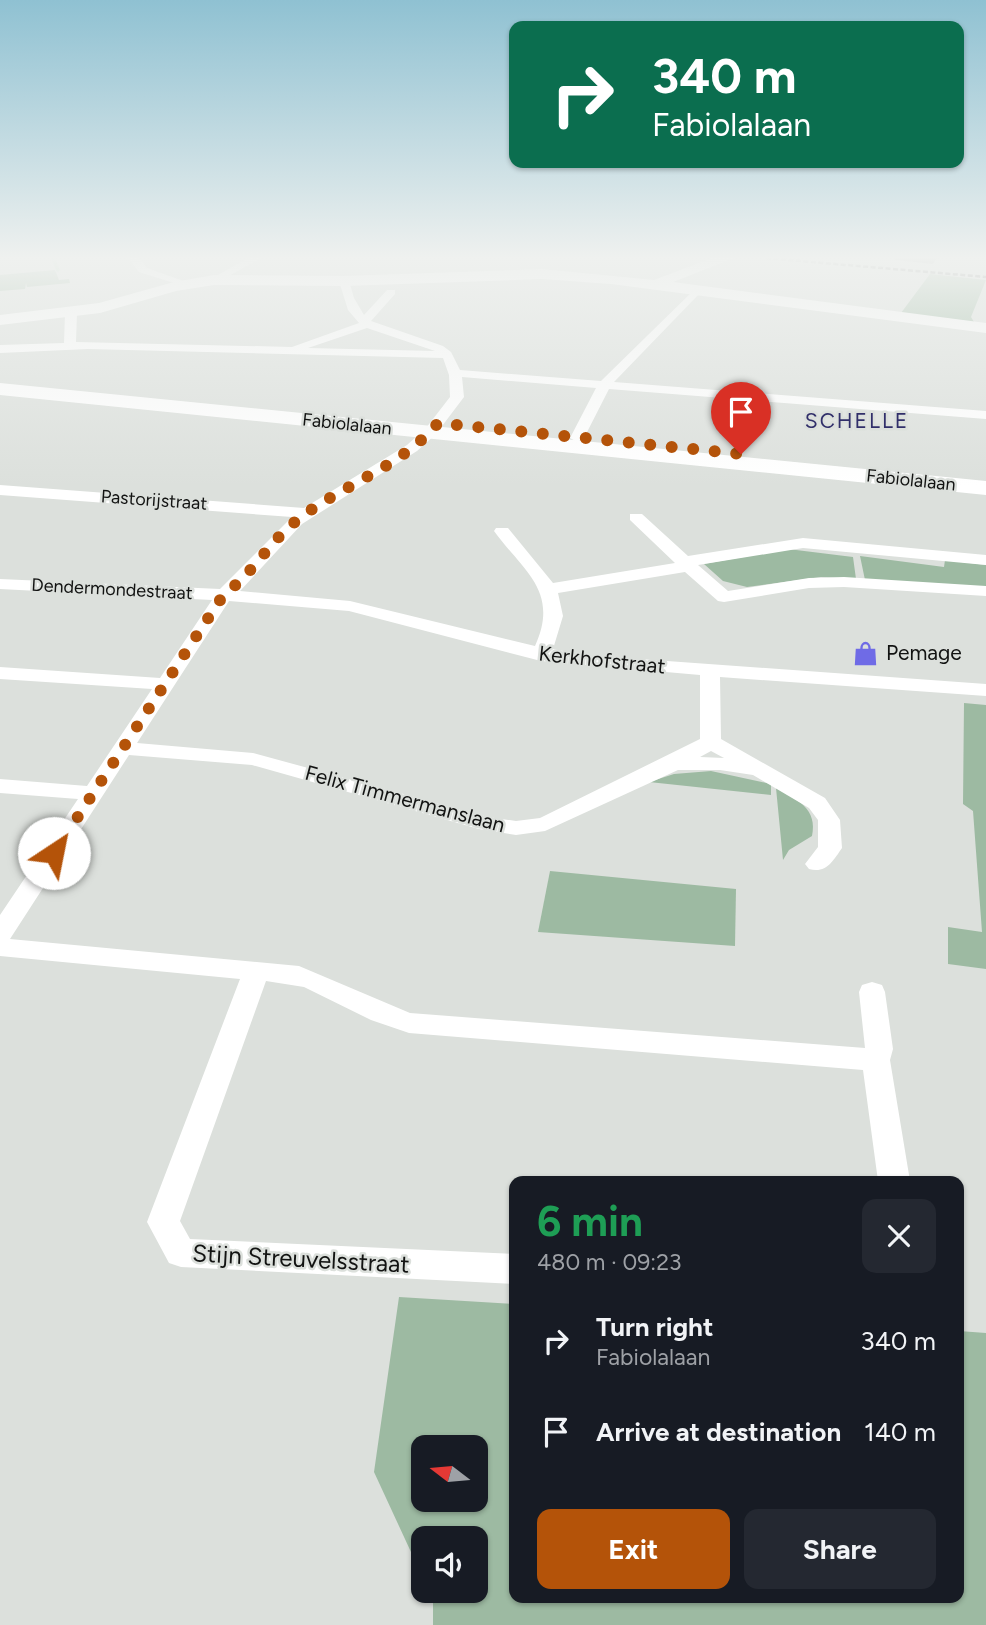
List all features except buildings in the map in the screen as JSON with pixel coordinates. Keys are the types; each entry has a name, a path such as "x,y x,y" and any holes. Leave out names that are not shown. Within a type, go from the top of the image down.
{"main road":[{"name":"Fabiolalaan","path":"0,380 986,488"},
{"name":"Fabiolalaan","path":"0,389 433,428 577,438 986,477"}],"street":[{"path":"70,334 70,345"},
{"path":"283,351 334,334"},
{"path":"0,935 224,594 241,583 269,547 307,513 395,460 433,428 457,397 455,373 447,355 397,334"},
{"path":"577,438 605,384 653,334"},
{"path":"0,349 70,345 447,355"},
{"path":"455,373 986,415"},
{"name":"Pastorijstraat","path":"0,490 307,513"},
{"path":"636,517 724,597 821,582 986,591"},
{"path":"502,531 549,589 556,606 553,632 541,654"},
{"path":"549,589 803,543 986,560"},
{"name":"Dendermondestraat","path":"0,583 224,594"},
{"name":"Kerkhofstraat","path":"224,594 372,610 541,654 710,671 986,690"},
{"path":"710,671 711,741 817,803 829,820 830,848 817,864"},
{"path":"0,674 165,684"},
{"name":"Felix Timmermanslaan","path":"124,748 253,759 486,824 516,828 545,824 674,763 711,741"},
{"path":"674,763 720,764 769,775"},
{"path":"0,786 94,793"},
{"path":"0,947 299,975 324,982 383,1015 409,1023 876,1060"},
{"name":"Stijn Streuvelsstraat","path":"257,970 163,1222 181,1253 509,1269"},
{"path":"872,992 879,1049 876,1060 893,1176"}],"green space":[{"path":"788,549 853,557 856,579 821,577 747,587 723,581 704,564"},
{"path":"860,556 944,567 945,560 986,565 986,588 865,580"},
{"path":"964,703 986,705 986,969 948,964 948,927 982,932 973,811 963,804"},
{"path":"711,771 771,784 771,795 649,782 674,774"},
{"path":"776,788 804,806 812,819 813,827 812,836 789,850 783,860"},
{"path":"550,871 736,889 735,946 538,932"},
{"path":"399,1297 509,1304 509,1603 964,1603 964,1331 986,1333 986,1625 433,1625 433,1603 488,1603 488,1526 411,1526 411,1552 374,1472"}],"place":[{"name":"Pemage","path":"866,653"}],"district":[{"name":"SCHELLE","path":"857,421"}],"route":[{"path":"54,853 224,594 241,583 269,547 295,522 395,460 423,439 438,423 741,454"}]}
